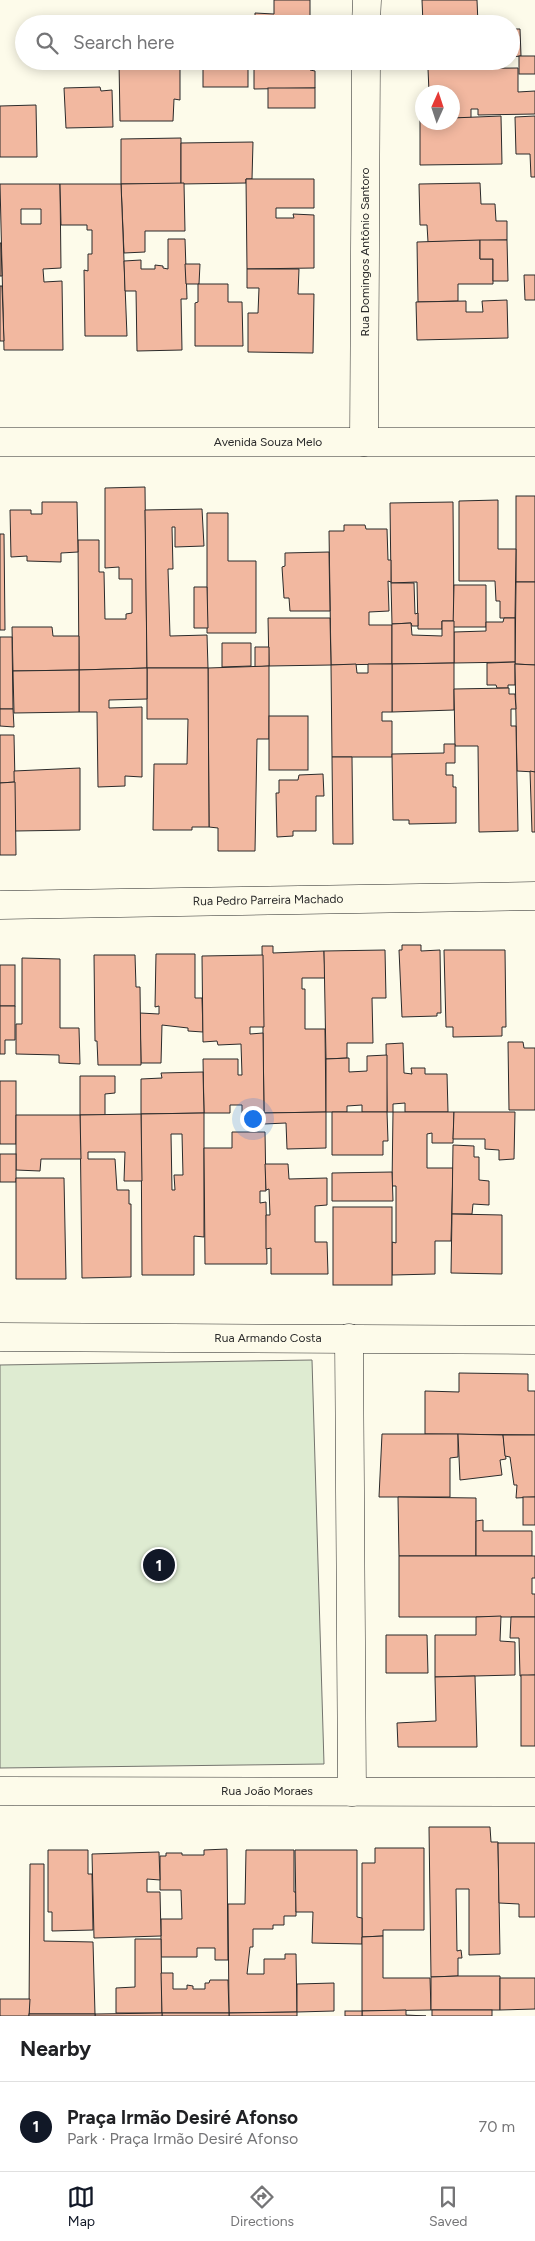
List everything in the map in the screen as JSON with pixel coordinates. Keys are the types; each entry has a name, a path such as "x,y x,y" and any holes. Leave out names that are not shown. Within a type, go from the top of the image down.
{"street":[{"path":"366,0 366,15"},
{"name":"Rua Domingos Antônio Santoro","path":"364,442 366,70"},
{"name":"Avenida Souza Melo","path":"0,442 535,442"},
{"name":"Rua Pedro Parreira Machado","path":"0,905 535,896"},
{"name":"Rua Armando Costa","path":"0,1337 535,1340"},
{"path":"349,1338 352,1792"},
{"name":"Rua João Moraes","path":"0,1790 535,1792"}],"green space":[{"path":"312,1360 324,1764 0,1768 0,1365"}],"building":[{"path":"274,0 310,0 310,15 255,15 255,13 274,14"},
{"path":"422,0 477,0 478,15 423,15"},
{"path":"520,56 535,56 535,74 519,74"},
{"path":"119,70 180,70 180,100 174,99 173,121 120,121"},
{"path":"203,70 248,70 248,87 203,87"},
{"path":"254,70 315,71 315,88 254,89"},
{"path":"428,70 518,70 518,92 535,91 535,114 478,115 478,109 471,109 471,118 460,118 460,85 429,85"},
{"path":"100,87 101,91 112,90 113,127 66,128 64,88"},
{"path":"268,88 315,88 315,108 268,108"},
{"path":"36,105 37,157 0,157 0,106"},
{"path":"501,116 502,164 420,165 420,130 460,130 460,118"},
{"path":"535,116 535,177 531,177 530,154 516,154 515,117"},
{"path":"181,138 181,184 121,184 121,139"},
{"path":"253,142 252,179 246,179 246,183 181,184 181,143"},
{"path":"246,179 314,179 314,208 276,208 276,218 294,218 293,214 314,215 314,268 247,269"},
{"path":"184,183 185,231 145,231 145,252 124,253 121,184"},
{"path":"480,183 481,204 495,204 496,221 507,221 507,240 428,242 427,225 420,225 419,184"},
{"path":"0,184 60,184 61,268 43,269 44,282 62,281 63,350 4,350","holes":["21,209 41,209 41,224 21,224"]},
{"path":"60,184 121,184 127,336 85,336 84,270 88,271 88,254 92,254 92,230 87,230 87,225 61,225"},
{"path":"168,239 185,239 187,299 181,299 182,350 137,351 136,291 125,291 124,261 141,260 141,269 155,269 155,265 168,269"},
{"path":"480,240 480,259 493,259 493,284 458,284 458,301 418,302 417,242"},
{"path":"480,240 507,240 508,281 493,281 493,259 480,259"},
{"path":"1,243 2,276 0,276"},
{"path":"185,264 200,264 199,284 186,284"},
{"path":"247,269 299,269 298,294 314,294 313,353 248,352 248,313 258,313 259,288 247,288"},
{"path":"524,275 535,275 535,300 525,300"},
{"path":"198,284 228,284 228,302 242,302 243,346 195,346 195,303 198,302"},
{"path":"0,286 2,286 4,341 0,341"},
{"path":"507,300 508,338 417,340 416,302 466,301 466,312 483,312 482,301"},
{"path":"145,487 147,668 79,670 78,540 99,540 99,572 104,572 105,619 126,619 126,614 132,613 132,579 119,579 119,567 105,568 105,488"},
{"path":"516,496 535,496 535,582 516,582"},
{"path":"498,500 498,549 516,549 515,618 500,618 500,601 496,601 495,581 459,581 459,501"},
{"path":"42,502 77,502 78,552 61,553 61,562 27,561 27,556 11,557 10,510 31,510 31,514 42,514"},
{"path":"453,502 454,621 442,621 442,629 418,629 417,582 391,583 390,503"},
{"path":"202,509 204,546 175,547 175,527 172,527 173,569 168,569 170,636 207,635 208,668 147,668 145,510"},
{"path":"207,513 228,513 228,561 256,561 256,633 207,633"},
{"path":"344,525 365,525 366,529 387,529 388,560 391,560 391,582 388,581 389,611 369,612 369,625 392,625 392,664 331,665 329,531 344,531"},
{"path":"0,534 4,534 5,630 0,630"},
{"path":"329,552 330,611 290,611 289,598 284,598 282,567 285,566 285,553"},
{"path":"516,582 535,582 535,665 515,664"},
{"path":"391,583 414,583 415,614 418,613 418,626 412,626 411,623 392,624"},
{"path":"454,585 486,585 486,627 453,627"},
{"path":"194,587 207,587 208,628 194,628"},
{"path":"268,618 330,618 331,665 269,666"},
{"path":"504,618 515,618 515,662 454,663 454,632 486,631 486,622 503,622"},
{"path":"442,621 454,621 454,663 392,664 392,624 411,623 412,635 442,636"},
{"path":"12,627 52,627 53,636 79,636 79,670 13,671"},
{"path":"0,637 12,637 13,709 0,709"},
{"path":"222,643 251,643 251,666 222,667"},
{"path":"255,647 269,647 269,666 255,667"},
{"path":"515,662 515,685 508,685 508,688 497,688 496,685 487,685 487,663"},
{"path":"454,663 454,710 392,712 392,664"},
{"path":"356,664 357,673 368,673 368,664 392,664 392,712 382,712 382,721 392,721 392,757 332,757 331,665"},
{"path":"515,664 535,665 535,772 517,771"},
{"path":"269,666 269,739 257,739 255,851 218,851 218,828 209,827 208,668"},
{"path":"147,668 208,668 209,827 192,827 192,830 153,830 154,764 187,764 188,719 147,719"},
{"path":"147,668 147,699 109,700 109,708 142,707 142,777 125,776 125,786 98,787 97,712 79,712 79,670"},
{"path":"79,670 79,712 14,713 13,671"},
{"path":"509,688 509,694 515,694 516,709 511,709 511,726 516,726 518,831 479,832 478,746 455,746 454,689"},
{"path":"0,709 13,709 14,727 0,726"},
{"path":"269,716 308,716 308,770 269,770"},
{"path":"0,735 14,735 15,782 0,783"},
{"path":"444,744 455,744 455,763 446,763 446,775 453,775 453,787 456,787 456,823 409,824 409,820 393,820 392,754 444,753"},
{"path":"332,757 352,757 353,844 333,844"},
{"path":"80,768 80,830 15,831 14,771"},
{"path":"530,771 535,772 535,832 532,832"},
{"path":"323,774 324,796 316,796 316,831 293,831 293,836 277,837 276,793 279,793 279,780 298,780 299,775"},
{"path":"15,782 16,855 0,855 0,783"},
{"path":"402,945 421,945 421,951 440,950 441,1013 437,1013 437,1016 402,1017 399,950 402,950"},
{"path":"262,946 273,946 273,953 324,951 325,978 302,978 302,989 305,989 305,1029 325,1029 326,1112 264,1113"},
{"path":"385,950 386,998 372,998 373,1043 347,1043 347,1058 326,1059 324,951"},
{"path":"444,950 505,950 506,1027 502,1027 502,1036 453,1037 453,1027 446,1027"},
{"path":"156,954 195,954 195,998 202,998 203,1032 188,1031 188,1028 162,1025 161,1063 141,1063 140,1013 159,1014 159,1006 155,1007"},
{"path":"94,955 135,955 136,987 140,987 141,1065 98,1065 97,1041 95,1041"},
{"path":"263,955 264,1027 250,1027 250,1034 263,1033 264,1113 242,1113 242,1105 230,1105 230,1113 204,1113 203,1059 238,1059 238,1075 242,1075 241,1044 218,1045 217,1041 203,1042 202,956"},
{"path":"22,958 60,959 60,1028 79,1028 80,1064 59,1063 59,1055 16,1054 16,1024 22,1024"},
{"path":"0,965 15,965 15,1006 0,1006"},
{"path":"0,1006 15,1006 15,1040 5,1040 5,1054 0,1054"},
{"path":"508,1042 523,1042 524,1048 535,1048 535,1110 509,1110"},
{"path":"403,1043 404,1073 412,1074 411,1068 425,1068 425,1074 447,1074 448,1112 405,1112 405,1103 393,1104 393,1112 387,1112 386,1044"},
{"path":"387,1055 387,1112 362,1112 362,1105 347,1106 347,1112 326,1112 326,1059 349,1058 349,1072 367,1071 367,1056"},
{"path":"203,1072 204,1113 141,1114 141,1079 162,1078 161,1073"},
{"path":"80,1076 115,1076 115,1093 105,1094 105,1115 80,1115"},
{"path":"0,1081 16,1081 16,1144 0,1144"},
{"path":"326,1112 326,1148 287,1149 286,1123 264,1124 264,1113"},
{"path":"332,1112 387,1112 388,1141 383,1141 383,1155 332,1155"},
{"path":"393,1112 454,1112 453,1143 432,1143 432,1133 427,1134 427,1168 453,1168 451,1241 435,1241 435,1274 392,1275 392,1242 396,1243 396,1186 392,1186"},
{"path":"454,1112 515,1112 514,1159 499,1160 499,1150 485,1149 485,1139 453,1139"},
{"path":"204,1113 204,1237 194,1236 194,1275 142,1275 141,1114","holes":["171,1134 182,1134 183,1175 174,1175 175,1190 172,1190"]},
{"path":"141,1114 142,1181 124,1181 125,1152 88,1152 88,1159 115,1159 117,1190 129,1190 129,1204 131,1204 131,1277 82,1278 80,1115"},
{"path":"16,1115 80,1115 81,1159 41,1159 40,1171 16,1170"},
{"path":"232,1132 265,1132 266,1191 260,1191 260,1203 266,1202 267,1264 205,1264 204,1148 232,1148"},
{"path":"453,1145 474,1146 474,1157 479,1157 479,1180 489,1181 489,1205 473,1204 472,1214 452,1214"},
{"path":"0,1154 16,1154 16,1182 0,1182"},
{"path":"265,1164 288,1164 289,1179 327,1178 327,1205 315,1206 315,1242 327,1242 328,1274 271,1274 271,1248 266,1249 266,1215 270,1215 269,1189 266,1190"},
{"path":"392,1172 393,1201 332,1201 332,1173"},
{"path":"16,1178 64,1178 66,1279 16,1279"},
{"path":"333,1207 392,1207 392,1285 333,1285"},
{"path":"452,1214 502,1215 502,1274 451,1273"},
{"path":"459,1373 528,1374 528,1391 535,1391 535,1435 425,1434 425,1391 459,1392"},
{"path":"382,1434 458,1434 458,1457 450,1458 450,1497 379,1497"},
{"path":"458,1434 503,1435 506,1459 500,1460 502,1475 460,1480"},
{"path":"503,1435 535,1435 535,1497 516,1498 517,1485 514,1485 510,1457 505,1456"},
{"path":"398,1497 476,1498 476,1556 399,1556"},
{"path":"523,1497 535,1497 535,1525 523,1525"},
{"path":"483,1520 483,1531 532,1531 532,1556 476,1556 476,1521"},
{"path":"399,1556 535,1556 535,1578 532,1578 532,1594 535,1594 535,1617 399,1617"},
{"path":"501,1616 500,1641 515,1642 515,1675 435,1677 435,1635 476,1635 476,1617"},
{"path":"511,1617 535,1617 535,1675 520,1676 519,1638 510,1638"},
{"path":"386,1635 427,1635 428,1673 386,1673"},
{"path":"521,1675 535,1675 535,1746 521,1746"},
{"path":"475,1676 477,1747 398,1747 397,1723 436,1721 435,1677"},
{"path":"429,1827 490,1827 491,1842 498,1842 500,1954 469,1955 469,1889 456,1889 457,1951 461,1950 462,1958 458,1958 458,1976 431,1977"},
{"path":"498,1843 535,1843 535,1917 519,1917 519,1904 499,1903"},
{"path":"375,1848 424,1848 424,1930 383,1930 383,1936 362,1937 362,1863 375,1863"},
{"path":"227,1849 228,1960 215,1960 215,1948 197,1948 197,1957 161,1957 161,1919 182,1919 181,1890 160,1890 160,1856 166,1856 166,1853 204,1855 204,1850"},
{"path":"48,1850 88,1850 88,1874 92,1874 93,1930 52,1931 52,1912 48,1912"},
{"path":"246,1850 294,1850 296,1916 284,1916 284,1925 273,1925 273,1929 253,1929 253,1947 250,1947 247,1974 264,1974 264,1959 285,1959 285,1954 296,1954 297,2012 229,2013 228,1904 245,1904"},
{"path":"295,1850 357,1850 357,1917 362,1918 362,1944 312,1943 313,1912 296,1912"},
{"path":"159,1852 160,1880 147,1879 147,1892 160,1892 161,1936 94,1938 92,1854"},
{"path":"30,1864 44,1864 44,1941 93,1942 95,2014 29,2014"},
{"path":"383,1936 383,1978 430,1978 431,2010 362,2011 362,1937"},
{"path":"135,1939 161,1939 162,2013 116,2013 116,1988 135,1987"},
{"path":"161,1973 173,1973 173,1989 187,1989 187,1985 193,1986 193,1989 205,1989 205,1983 209,1983 210,1980 228,1980 229,2013 162,2013"},
{"path":"500,1976 500,2010 431,2010 431,1977"},
{"path":"500,1978 535,1978 535,2009 500,2010"},
{"path":"334,1983 334,2011 297,2012 297,1984"},
{"path":"0,1999 30,1999 29,2016 0,2016"},
{"path":"406,2010 406,2015 426,2016 362,2016 362,2011"},
{"path":"432,2010 492,2010 492,2016 432,2016"},
{"path":"345,2011 362,2011 362,2016 345,2016"},
{"path":"297,2012 297,2016 229,2016 229,2013"},
{"path":"162,2013 229,2013 229,2016 162,2016"},
{"path":"162,2013 162,2016 95,2016 95,2014"},
{"path":"29,2014 95,2014 95,2016 29,2016"}],"place":[{"name":"Praça Irmão Desiré Afonso","path":"159,1565"}]}
